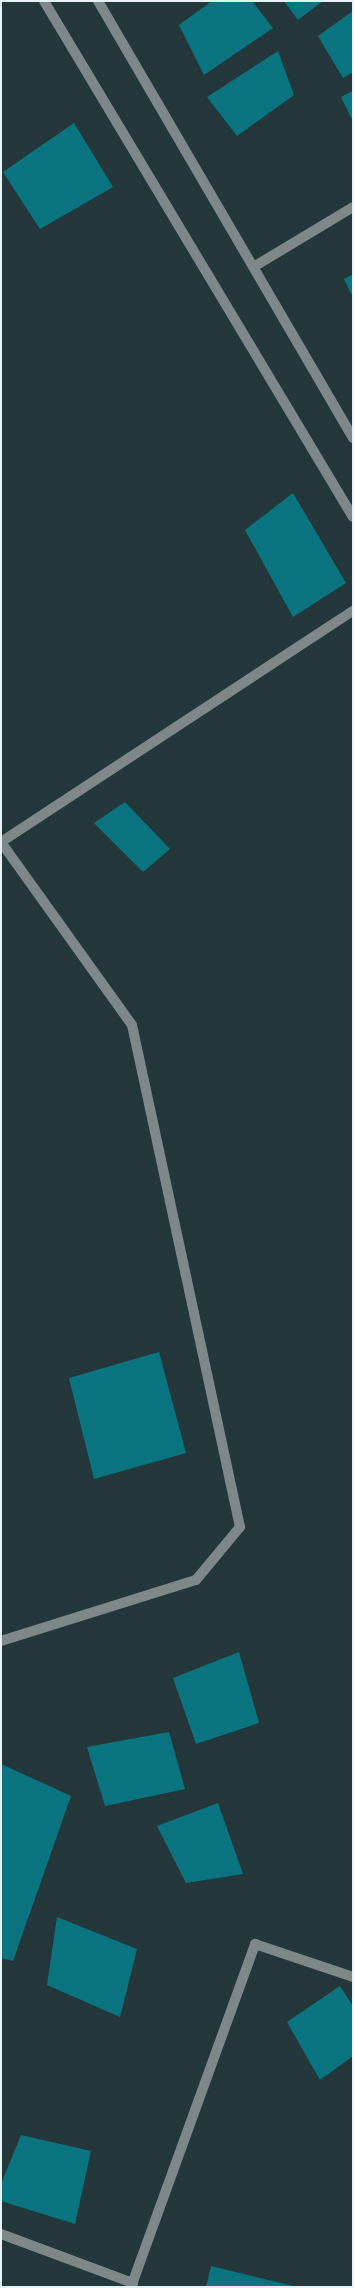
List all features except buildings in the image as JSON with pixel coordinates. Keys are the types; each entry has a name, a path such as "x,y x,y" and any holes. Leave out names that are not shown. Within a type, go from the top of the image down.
{"street":[{"path":"44,1 353,517"},
{"path":"98,1 353,438"},
{"path":"254,266 353,207"},
{"path":"1,1641 196,1580 240,1527 132,1025 1,842 353,611"},
{"path":"1,2234 132,2285 255,1944 353,1977"}]}
